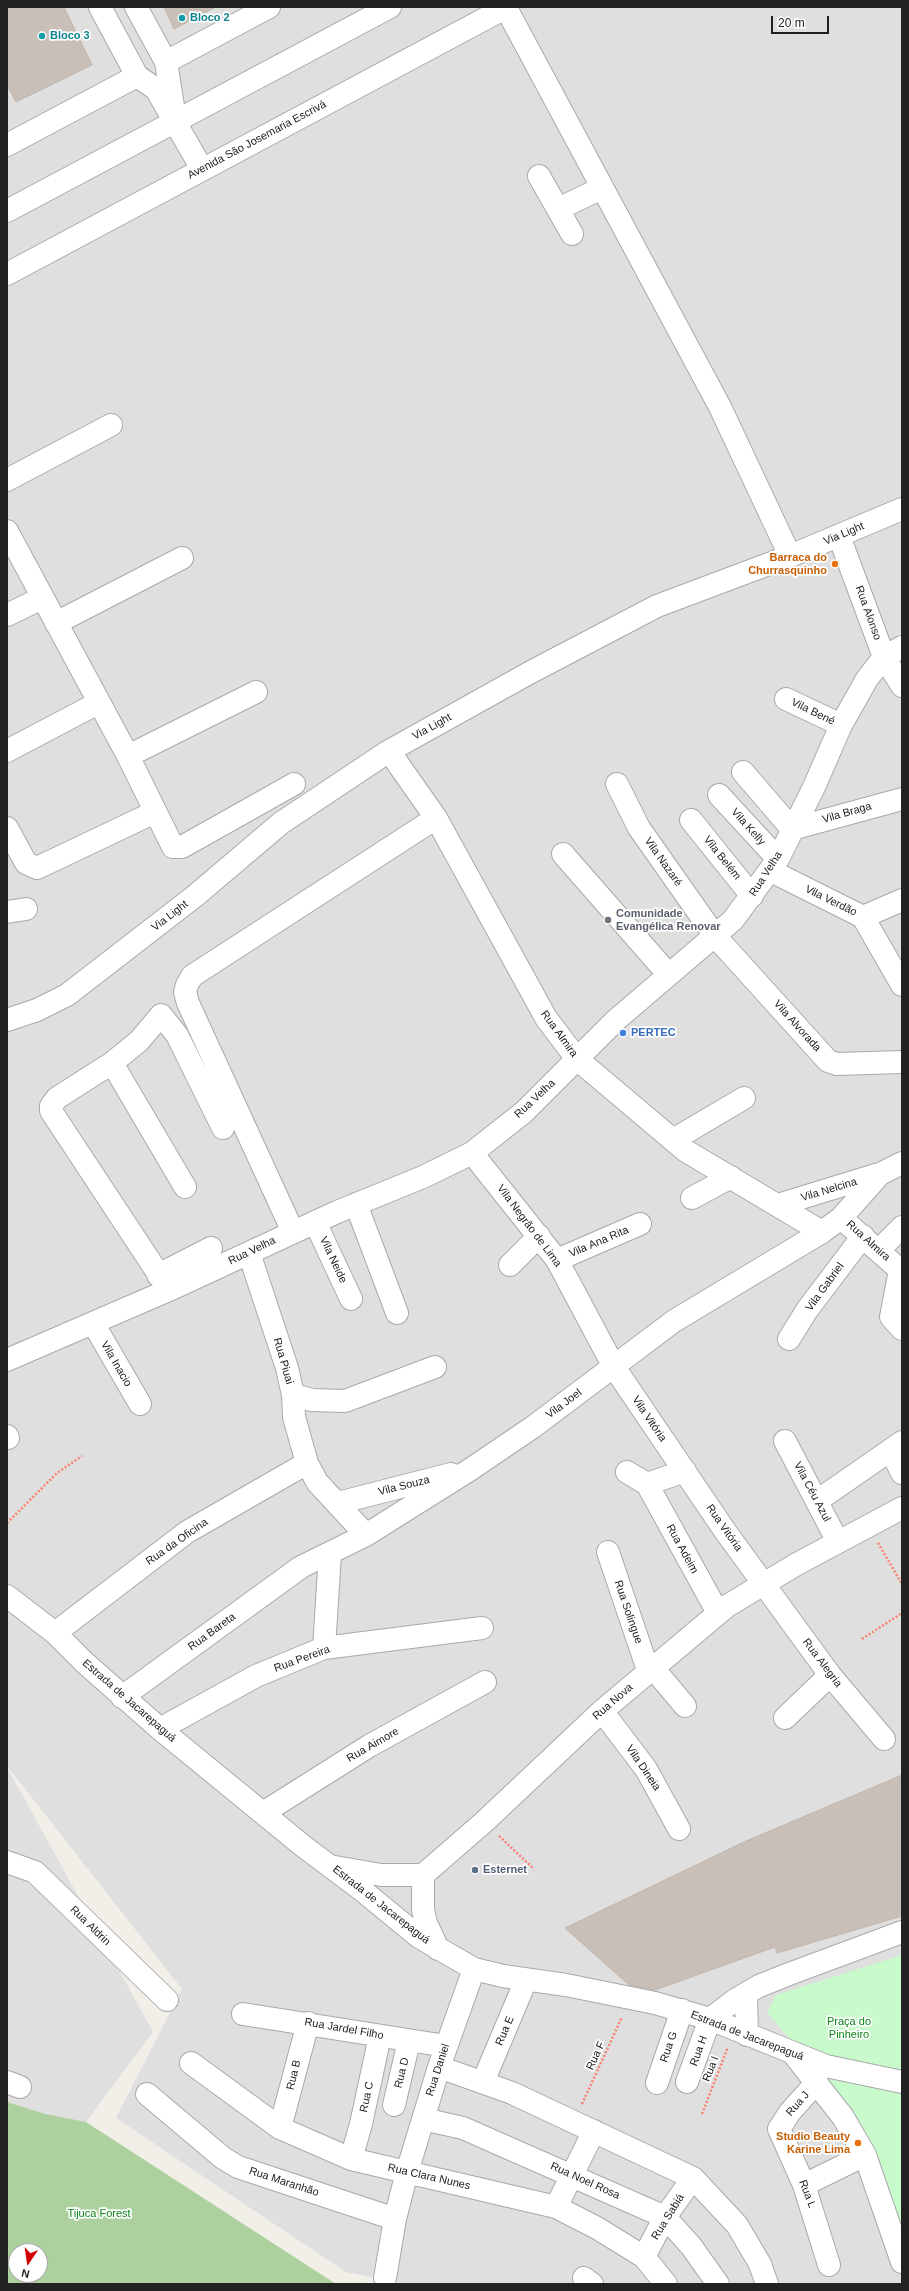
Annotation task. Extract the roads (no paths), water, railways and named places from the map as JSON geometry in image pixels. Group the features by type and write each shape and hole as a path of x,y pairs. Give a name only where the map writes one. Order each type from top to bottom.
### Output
{"street":[{"path":"100,7 137,76 156,88 202,169"},
{"path":"136,7 166,62 167,83 176,121"},
{"path":"166,62 269,7"},
{"path":"7,211 390,7"},
{"path":"506,7 720,407 790,556"},
{"name":"Avenida São Josemaria Escrivá","path":"7,274 506,7"},
{"path":"7,145 137,76"},
{"path":"539,176 572,234"},
{"path":"558,209 602,188"},
{"path":"7,480 111,425"},
{"name":"Via Light","path":"7,1020 37,1010 67,995 194,896 281,823 389,751 531,672 657,606 790,556 902,509"},
{"path":"7,531 98,703 128,756 170,844 179,848 294,784"},
{"name":"Rua Alonso","path":"839,536 893,652 902,686"},
{"path":"56,623 182,558"},
{"path":"7,616 42,598"},
{"name":"Rua Velha","path":"7,1360 92,1323 163,1282 249,1253 356,1204 423,1177 472,1153 524,1112 616,1020 733,920 774,865 814,787 841,725 867,679 893,652"},
{"path":"128,756 256,692"},
{"name":"Vila Bené","path":"786,699 841,725"},
{"path":"7,751 98,703"},
{"name":"Rua Almira","path":"389,751 436,818 546,1018 577,1059 673,1140 822,1232"},
{"path":"743,772 792,829"},
{"name":"Vila Nazaré","path":"617,784 639,828 715,936"},
{"name":"Vila Kelly","path":"719,794 774,865"},
{"name":"Vila Braga","path":"792,829 902,799"},
{"path":"7,828 26,864 37,868 154,812"},
{"path":"212,1248 163,1282 51,1110 56,1098 112,1063 139,1041 161,1015 185,992 192,976 436,818"},
{"name":"Vila Belém","path":"691,820 752,896"},
{"path":"564,854 668,974"},
{"name":"Vila Verdão","path":"774,865 863,917 902,986"},
{"path":"863,917 902,900"},
{"name":"Vila Alvorada","path":"715,936 828,1062 837,1064 902,1062"},
{"path":"185,992 188,1003 292,1232"},
{"path":"161,1015 177,1035 223,1128"},
{"path":"112,1063 185,1187"},
{"path":"673,1140 744,1098"},
{"name":"Vila Negrão de Lima","path":"472,1153 557,1260 614,1367"},
{"path":"880,1174 902,1163"},
{"name":"Vila Nelcina","path":"778,1205 880,1174"},
{"name":"Vila Joel","path":"301,1567 366,1535 471,1469 533,1427 674,1321 822,1232 841,1218 880,1174"},
{"path":"692,1198 731,1177"},
{"path":"356,1204 397,1313"},
{"name":"Rua Almira","path":"841,1218 901,1270 891,1317 902,1330"},
{"name":"Vila Neide","path":"315,1222 351,1299"},
{"name":"Vila Ana Rita","path":"557,1260 640,1224"},
{"path":"879,1250 902,1228"},
{"path":"510,1265 539,1236"},
{"name":"Vila Gabriel","path":"789,1339 807,1310 863,1236"},
{"name":"Rua Piuai","path":"249,1253 286,1368 293,1395 312,1400 346,1401 435,1367"},
{"name":"Vila Inacio","path":"92,1323 140,1404"},
{"name":"Vila Vitória","path":"614,1367 685,1471"},
{"path":"293,1395 294,1417 307,1463 317,1482 366,1535"},
{"name":"Vila Céu Azul","path":"785,1442 838,1542"},
{"path":"817,1501 896,1446 902,1473"},
{"name":"Rua da Oficina","path":"56,1633 187,1532 307,1463"},
{"name":"Vila Souza","path":"338,1503 471,1469"},
{"path":"627,1472 647,1484 685,1471"},
{"name":"Rua Vitória","path":"685,1471 725,1531 764,1583"},
{"name":"Rua Adeim","path":"647,1484 718,1613"},
{"name":"Rua Nova","path":"423,1875 484,1822 602,1711 718,1613 764,1583 868,1525 902,1508"},
{"name":"Rua Solingue","path":"608,1552 651,1670"},
{"path":"324,1648 330,1554"},
{"name":"Rua Bareta","path":"122,1697 301,1567"},
{"name":"Rua Alegria","path":"764,1583 830,1675 884,1739"},
{"name":"Estrada de Jacarepaguá","path":"7,1596 56,1633 85,1663 122,1697 303,1846 332,1867 397,1920 438,1949 474,1969 526,1980 632,1997 682,2010 710,2019 794,2055 826,2066 902,2082"},
{"name":"Rua Pereira","path":"160,1729 256,1676 324,1648 482,1628"},
{"path":"651,1670 685,1706"},
{"path":"785,1718 830,1675"},
{"name":"Rua Aimore","path":"263,1813 369,1746 485,1682"},
{"name":"Vila Dineia","path":"602,1711 646,1769 679,1829"},
{"name":"Rua Aldrin","path":"7,1862 35,1872 167,2000"},
{"path":"332,1867 381,1875 423,1875 423,1910 426,1924 438,1949"},
{"path":"710,2019 759,1986 902,1932"},
{"name":"Rua Daniel","path":"407,2172 439,2067 474,1969"},
{"name":"Rua E","path":"483,2082 526,1980"},
{"path":"741,2032 746,1994"},
{"name":"Rua G","path":"657,2083 682,2010"},
{"name":"Rua Jardel Filho","path":"243,2014 308,2023 446,2046"},
{"name":"Rua H","path":"687,2082 710,2019"},
{"name":"Rua B","path":"280,2128 308,2023"},
{"name":"Rua C","path":"351,2159 361,2124 380,2036"},
{"name":"Rua D","path":"394,2105 409,2041"},
{"path":"794,2055 817,2082 843,2117 865,2155 902,2262"},
{"name":"Rua Clara Nunes","path":"191,2063 280,2128 351,2159 556,2207 597,2228 644,2257 666,2284"},
{"path":"439,2067 483,2082 594,2131 693,2178 737,2225 760,2264 767,2284"},
{"name":"Rua J","path":"780,2125 817,2082"},
{"name":"Rua Maranhão","path":"147,2094 223,2158 238,2167 395,2219"},
{"name":"Rua Noel Rosa","path":"423,2119 463,2128 665,2217 691,2246 718,2284"},
{"name":"Rua L","path":"780,2125 780,2133 804,2185 830,2265"},
{"path":"556,2207 594,2131"},
{"path":"804,2185 865,2155"},
{"path":"384,2278 395,2219 407,2172"},
{"name":"Rua Sabiá","path":"644,2257 665,2217 693,2178"}],"place":[{"name":"Bloco 2","path":"182,18"},
{"name":"Bloco 3","path":"42,36"},
{"name":"Barraca do Churrasquinho","path":"835,564"},
{"name":"Comunidade Evangélica Renovar","path":"608,920"},
{"name":"PERTEC","path":"623,1033"},
{"name":"Esternet","path":"475,1870"},
{"name":"Studio Beauty Karine Lima","path":"858,2143"}],"park label":[{"name":"Praça do Pinheiro","path":"849,2028"},
{"name":"Tijuca Forest","path":"99,2214"}]}
